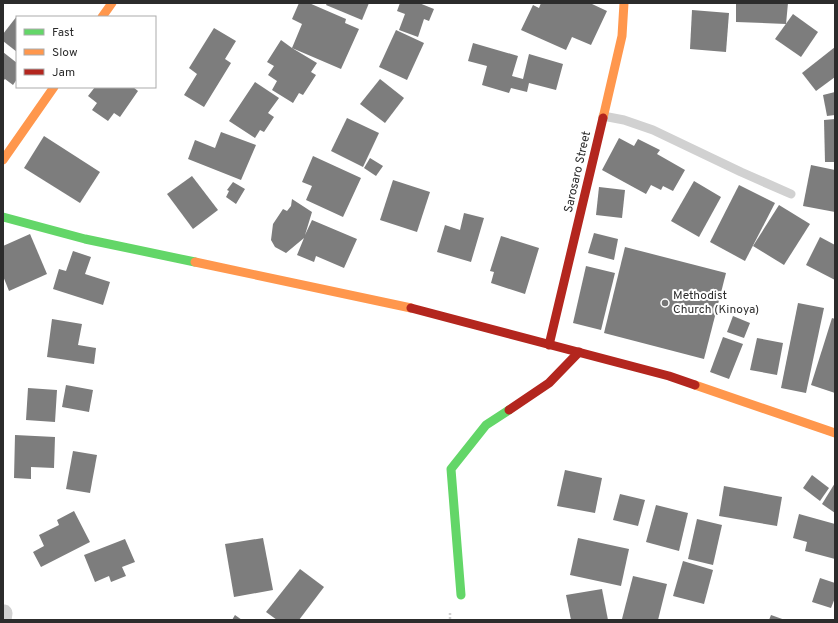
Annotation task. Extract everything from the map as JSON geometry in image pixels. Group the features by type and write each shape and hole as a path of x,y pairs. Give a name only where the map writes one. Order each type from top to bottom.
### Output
{"street":[{"path":"103,16 112,3"},
{"name":"Sarosaro Street","path":"549,345 622,36 624,3"},
{"path":"3,160 53,88"},
{"path":"3,217 85,239 402,306 669,376 835,432"},
{"path":"461,595 451,470 486,425 549,383 579,352"}],"lane":[{"path":"603,116 624,120 653,130 791,194"}],"building":[{"path":"299,3 309,3 346,19 345,23 359,29 341,69 292,48 302,24 292,19"},
{"path":"327,3 369,3 362,20 326,5"},
{"path":"400,3 419,3 434,9 429,21 424,19 418,37 399,30 405,14 397,11"},
{"path":"541,3 593,3 592,4 607,11 591,45 572,37 566,50 521,30 533,5 539,8"},
{"path":"736,3 788,3 786,24 736,22"},
{"path":"692,10 729,13 726,52 690,49"},
{"path":"793,14 818,32 801,57 775,39"},
{"path":"16,17 16,51 3,41 3,34"},
{"path":"214,28 236,41 225,59 231,63 204,107 184,95 197,74 189,68"},
{"path":"396,30 424,43 407,80 379,67"},
{"path":"281,40 317,63 311,72 316,75 303,95 299,93 293,103 272,90 277,81 268,75 274,66 267,62"},
{"path":"473,43 518,56 512,76 523,79 529,54 563,64 556,90 529,83 527,92 511,88 509,93 482,85 487,66 468,61"},
{"path":"835,47 835,77 816,91 802,73"},
{"path":"3,52 16,62 16,80 13,85 5,79 3,81"},
{"path":"380,79 404,98 385,123 360,104"},
{"path":"255,82 279,98 268,113 274,117 264,132 260,130 255,138 229,121"},
{"path":"94,88 134,88 138,91 120,117 114,113 108,121 92,110 97,103 88,96"},
{"path":"835,92 835,115 827,116 823,95"},
{"path":"347,118 379,133 363,167 331,151"},
{"path":"835,119 835,162 825,162 824,120"},
{"path":"221,132 256,145 241,180 188,159 195,140 215,148"},
{"path":"44,136 100,172 80,203 24,168"},
{"path":"619,138 634,146 638,139 660,150 657,154 685,170 673,191 663,186 661,190 651,185 646,194 602,170"},
{"path":"313,156 361,178 343,217 306,200 312,186 302,182"},
{"path":"370,158 383,166 376,176 364,168"},
{"path":"811,165 835,170 835,212 803,206"},
{"path":"192,176 218,210 193,229 167,194"},
{"path":"393,180 430,192 417,232 380,220"},
{"path":"694,181 721,197 699,237 671,221"},
{"path":"233,182 245,189 236,204 226,197 229,191 227,190"},
{"path":"739,185 775,203 745,261 710,242"},
{"path":"599,187 625,190 622,218 596,215"},
{"path":"292,199 312,212 305,235 312,220 357,239 344,268 316,256 314,262 297,255 304,238 286,253 275,247 271,240 273,224 283,209 287,211 291,206"},
{"path":"779,205 810,224 784,265 753,246"},
{"path":"464,213 484,218 471,262 437,252 445,225 460,230"},
{"path":"594,233 618,239 614,260 588,253"},
{"path":"30,234 47,274 9,291 3,276 3,246"},
{"path":"501,236 539,248 525,294 491,283 494,272 490,271"},
{"path":"820,237 835,245 835,280 806,265"},
{"name":"Methodist Church (Kinoya)","path":"625,247 726,273 704,359 604,333"},
{"path":"73,251 91,257 85,274 110,282 103,305 53,289 59,269 66,271"},
{"path":"586,266 615,273 601,330 573,323"},
{"path":"798,303 824,308 806,393 781,388"},
{"path":"733,316 750,323 744,338 727,332"},
{"path":"832,318 835,319 835,393 811,385"},
{"path":"52,319 82,324 78,345 96,348 94,364 47,357"},
{"path":"723,337 743,344 729,379 710,372"},
{"path":"757,338 783,343 777,375 750,370"},
{"path":"66,385 93,390 89,412 62,407"},
{"path":"28,388 57,390 55,422 26,420"},
{"path":"15,435 55,437 54,468 31,467 31,479 14,478"},
{"path":"73,451 97,455 90,493 66,489"},
{"path":"565,470 602,478 595,513 557,506"},
{"path":"812,475 829,488 820,501 803,488"},
{"path":"835,483 835,513 822,504"},
{"path":"724,486 782,497 777,526 719,516"},
{"path":"620,494 645,500 638,526 613,520"},
{"path":"656,505 688,513 679,551 646,542"},
{"path":"74,511 90,542 41,567 33,552 44,546 39,535 59,525 57,520"},
{"path":"799,514 835,524 835,559 805,551 807,542 793,538"},
{"path":"697,519 722,525 713,565 688,559"},
{"path":"263,538 273,590 234,597 225,544"},
{"path":"578,538 629,549 621,586 570,575"},
{"path":"125,539 135,562 122,567 126,576 111,582 109,576 95,582 84,555"},
{"path":"683,561 713,570 704,604 673,596"},
{"path":"300,569 324,587 299,620 277,620 266,612"},
{"path":"633,576 667,584 658,620 622,619"},
{"path":"820,578 835,583 835,598 831,608 812,602"},
{"path":"602,589 608,620 571,620 566,595"},
{"path":"235,615 242,620 232,620"},
{"path":"771,615 785,620 769,620"}],"traffic: fast":[{"path":"3,217 85,239 195,262"},
{"path":"461,595 451,469 486,425 509,410"}],"traffic: slow":[{"path":"103,16 112,3"},
{"path":"603,118 622,36 624,3"},
{"path":"3,160 53,88"},
{"path":"195,262 411,308"},
{"path":"695,385 835,433"}],"traffic: jam":[{"path":"549,345 603,118"},
{"path":"411,308 669,376 695,385"},
{"path":"509,410 549,383 579,352"}],"place":[{"name":"Methodist Church (Kinoya)","path":"665,303"}]}
